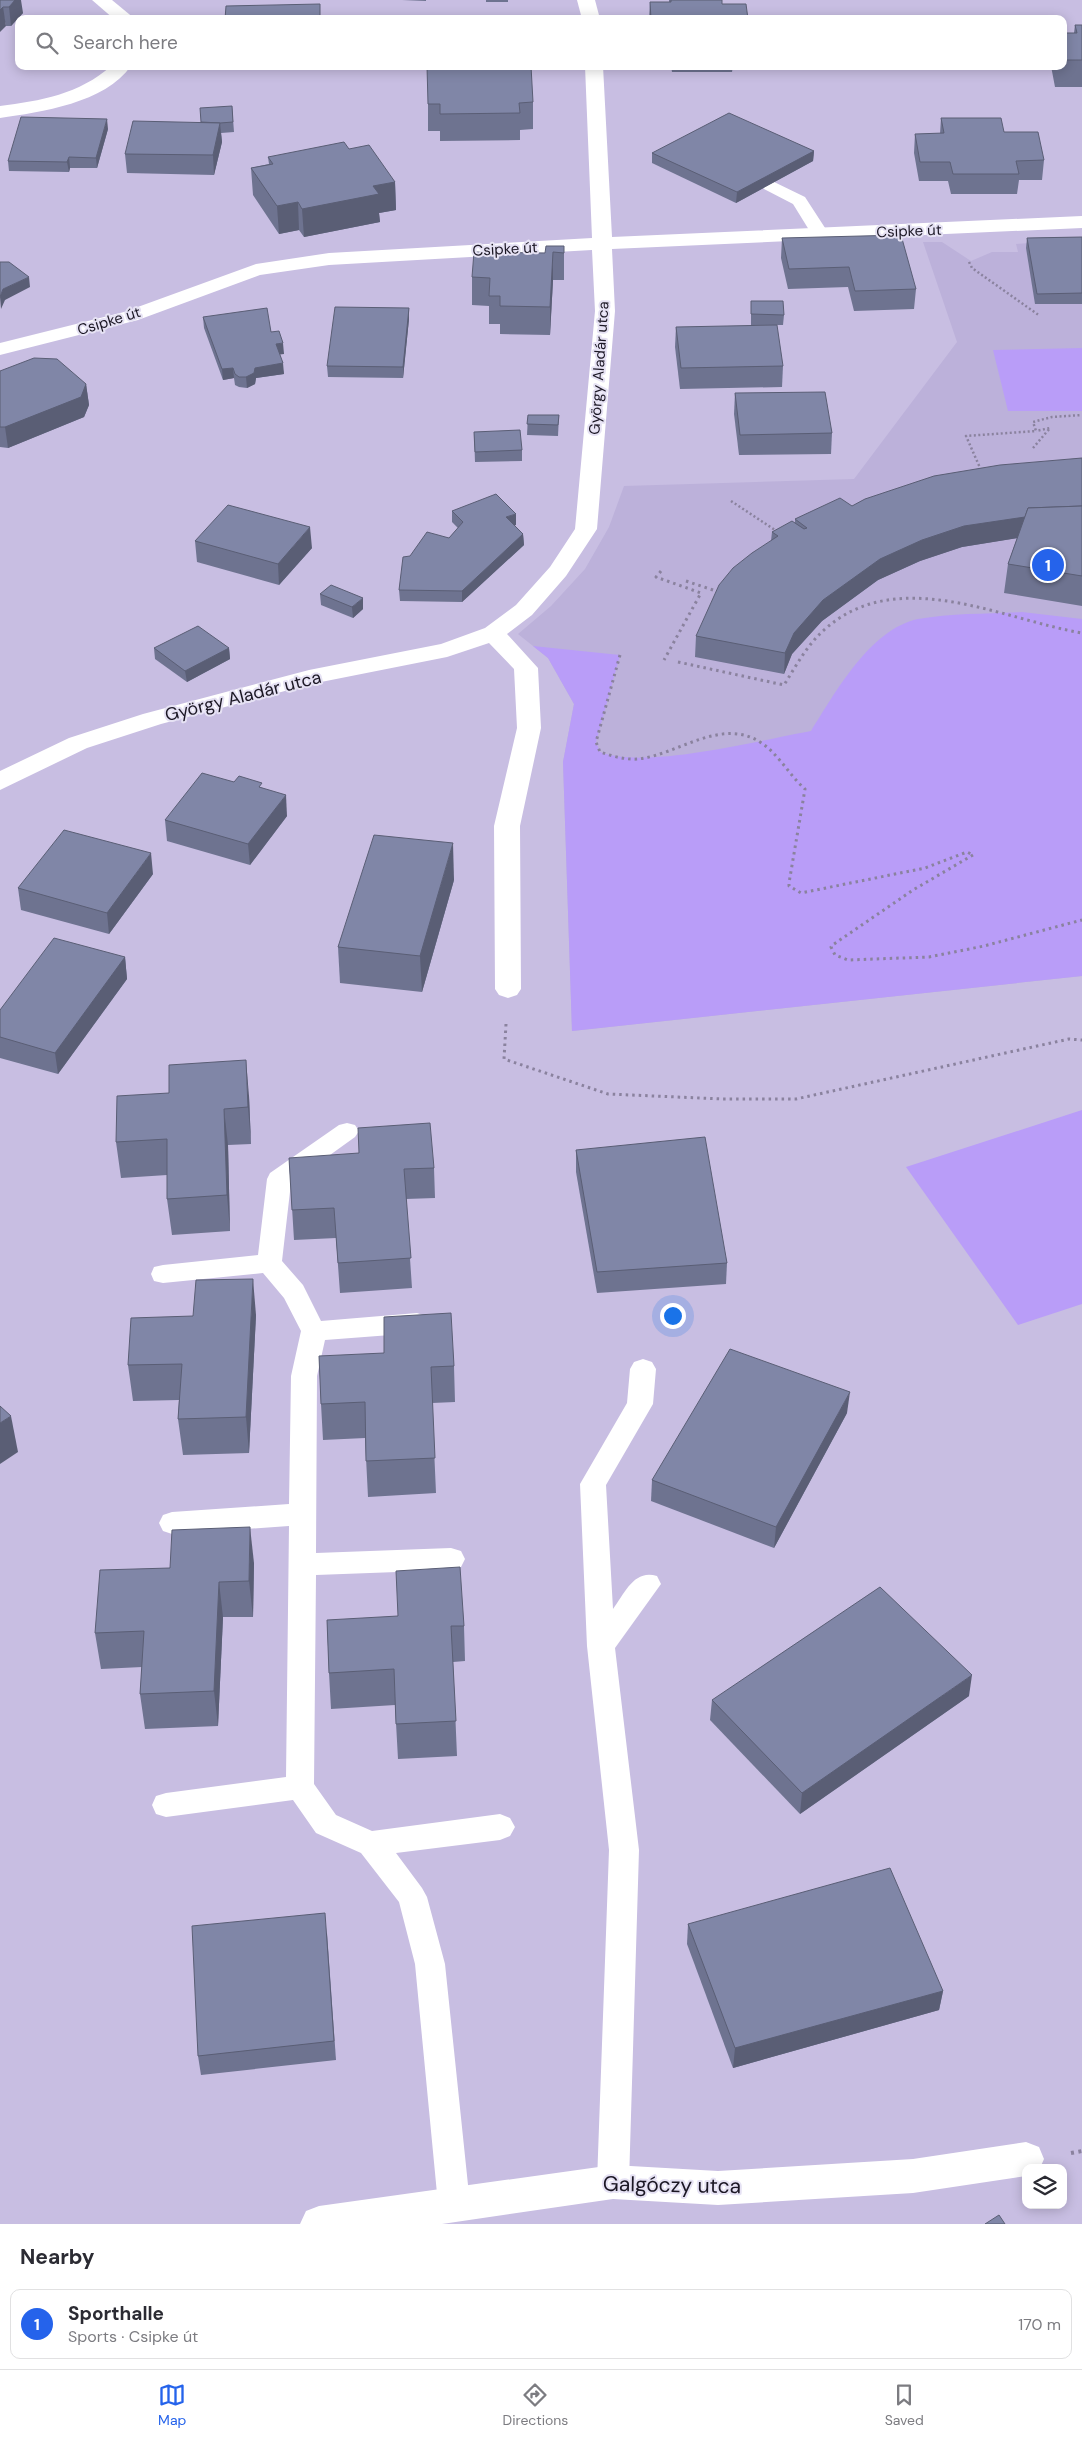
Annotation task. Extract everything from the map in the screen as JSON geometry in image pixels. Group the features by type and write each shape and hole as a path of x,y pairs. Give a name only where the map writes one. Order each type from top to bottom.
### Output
{"street":[{"path":"101,0 121,15"},
{"path":"586,0 590,15"},
{"path":"0,112 60,101 96,87 117,70"},
{"name":"György Aladár utca","path":"0,782 27,766 78,743 152,719 308,678 447,650 493,633 524,610 558,571 586,529 605,311 600,244 594,70"},
{"name":"Csipke út","path":"0,349 131,316 256,270 329,259 600,244 1082,222"},
{"path":"493,633 526,668 529,728 508,826 508,989"},
{"name":"Galgóczy utca","path":"319,2224 613,2182 718,2188 913,2176 1026,2159"}],"lane":[{"path":"770,185 799,201 820,234"},
{"path":"347,1131 279,1179 269,1262 294,1292 314,1331 304,1376 300,1787 326,1824 371,1844 412,1897 430,1964 454,2204"},
{"path":"163,1274 269,1262"},
{"path":"314,1331 430,1322"},
{"path":"613,2182 624,1850 601,1646 593,1484 640,1404 643,1368"},
{"path":"172,1523 303,1514"},
{"path":"302,1565 451,1559"},
{"path":"601,1646 647,1584"},
{"path":"166,1804 300,1787"},
{"path":"371,1844 500,1827"}],"path":[{"path":"966,258 972,268 1040,316"},
{"path":"1036,431 1033,422 1052,417 1082,415"},
{"path":"985,479 966,436 1036,431 1050,428 1033,448"},
{"path":"731,501 782,535"},
{"path":"661,571 656,577 701,593 664,660"},
{"path":"686,581 727,594"},
{"path":"678,662 784,686 816,637 828,625 843,616 876,602 908,596 928,596 1033,624 1082,633"},
{"path":"620,655 596,742 600,752 613,757 638,759 708,737 741,735 759,741 793,780 805,789 798,818 793,870 788,881 789,886 795,891 801,893 925,868 967,852 973,855 913,890 834,944 831,947 837,956 848,960 929,957 984,946 1082,920"},
{"path":"504,1059 608,1094 723,1099 796,1099 1069,1039 1082,1040"}],"shaded area":[{"path":"1082,239 1082,976 572,1031 563,762 574,704 548,658 518,634 551,606 585,569 609,527 624,486 854,479 957,342 923,242 942,242 971,261 992,252 1018,252 1016,244"},
{"path":"1082,348 1082,411 1008,411 993,350"},
{"path":"1022,612 1082,619 1082,976 572,1031 563,762 574,704 548,658 533,646 620,655 596,742 600,752 620,757 673,756 811,731 856,664 884,635 901,625 918,619 944,616"},
{"path":"1082,1110 1082,1304 1018,1325 906,1167"}],"building":[{"path":"0,0 15,0 9,7 3,7 0,10"},
{"path":"671,0 722,0 722,4 746,4 747,15 651,15 650,2 671,2"},
{"path":"320,4 320,15 225,15 226,6"},
{"path":"1075,25 1082,25 1082,60 1067,60 1067,33 1077,33"},
{"path":"427,70 531,70 533,102 519,103 520,113 440,114 440,104 428,104"},
{"path":"232,106 233,122 201,122 200,108"},
{"path":"729,113 814,151 737,192 652,153"},
{"path":"21,117 107,119 96,158 69,157 67,162 8,161"},
{"path":"941,118 1001,118 1004,132 1038,132 1044,160 1016,161 1019,174 953,174 950,162 920,162 915,134 944,133"},
{"path":"133,121 220,123 213,155 125,154"},
{"path":"344,142 349,149 369,145 395,182 373,186 379,194 302,209 298,202 277,206 251,168 273,164 268,157"},
{"path":"901,235 916,289 855,291 849,267 789,269 782,238"},
{"path":"1082,237 1082,293 1037,294 1027,238"},
{"path":"546,246 564,246 564,253 553,252 550,307 500,306 500,296 489,296 490,278 472,277 474,252 545,253"},
{"path":"0,262 9,262 29,277 3,289 0,297"},
{"path":"751,301 783,301 784,315 751,314"},
{"path":"335,307 409,308 403,367 327,366"},
{"path":"267,308 271,332 279,331 283,343 276,344 283,363 255,368 254,373 246,377 239,377 235,374 233,368 222,369 203,317"},
{"path":"777,325 783,366 681,368 676,327"},
{"path":"34,358 57,359 86,384 81,397 5,427 0,427 0,371"},
{"path":"825,392 832,433 740,435 735,393"},
{"path":"528,415 559,415 558,425 527,424"},
{"path":"520,430 522,450 475,452 474,432"},
{"path":"1082,458 1082,506 1028,508 1025,517 964,526 922,540 880,559 823,600 794,633 785,653 696,636 719,585 733,568 778,536 772,532 792,521 804,529 807,528 795,519 840,498 852,506 865,499 934,476 1000,465"},
{"path":"496,494 516,514 506,517 523,534 462,591 399,590 403,557 410,556 427,532 449,538 463,522 452,511"},
{"path":"228,505 310,527 278,564 195,541"},
{"path":"1082,506 1082,576 1008,564 1028,508"},
{"path":"331,585 363,598 352,607 320,594"},
{"path":"198,626 229,648 185,671 154,648"},
{"path":"202,773 234,782 239,776 262,783 259,787 286,795 248,844 165,820"},
{"path":"64,830 151,853 107,913 18,888"},
{"path":"374,835 453,843 420,956 338,947"},
{"path":"54,938 125,957 55,1053 0,1037 0,1010"},
{"path":"246,1060 248,1107 224,1109 227,1195 167,1199 167,1139 116,1142 117,1096 169,1093 169,1065"},
{"path":"430,1123 434,1168 404,1169 411,1258 338,1263 334,1208 292,1210 289,1158 359,1153 358,1128"},
{"path":"705,1137 727,1263 597,1272 576,1150"},
{"path":"253,1279 246,1417 178,1419 182,1364 128,1365 131,1318 193,1316 196,1280"},
{"path":"451,1313 454,1366 431,1367 435,1458 366,1461 365,1402 321,1404 319,1356 384,1353 384,1317"},
{"path":"730,1349 850,1392 776,1527 652,1480"},
{"path":"0,1406 11,1416 0,1423"},
{"path":"250,1527 249,1581 219,1582 214,1691 140,1694 144,1631 95,1633 100,1570 170,1568 172,1530"},
{"path":"460,1567 464,1626 451,1626 456,1721 396,1724 394,1669 329,1673 327,1620 398,1616 396,1571"},
{"path":"880,1587 972,1675 802,1793 712,1700"},
{"path":"890,1868 943,1991 735,2048 688,1924"},
{"path":"325,1913 334,2041 198,2056 192,1926"},
{"path":"999,2215 1005,2224 985,2224"}],"place":[{"name":"Sporthalle","path":"1048,565"}]}
